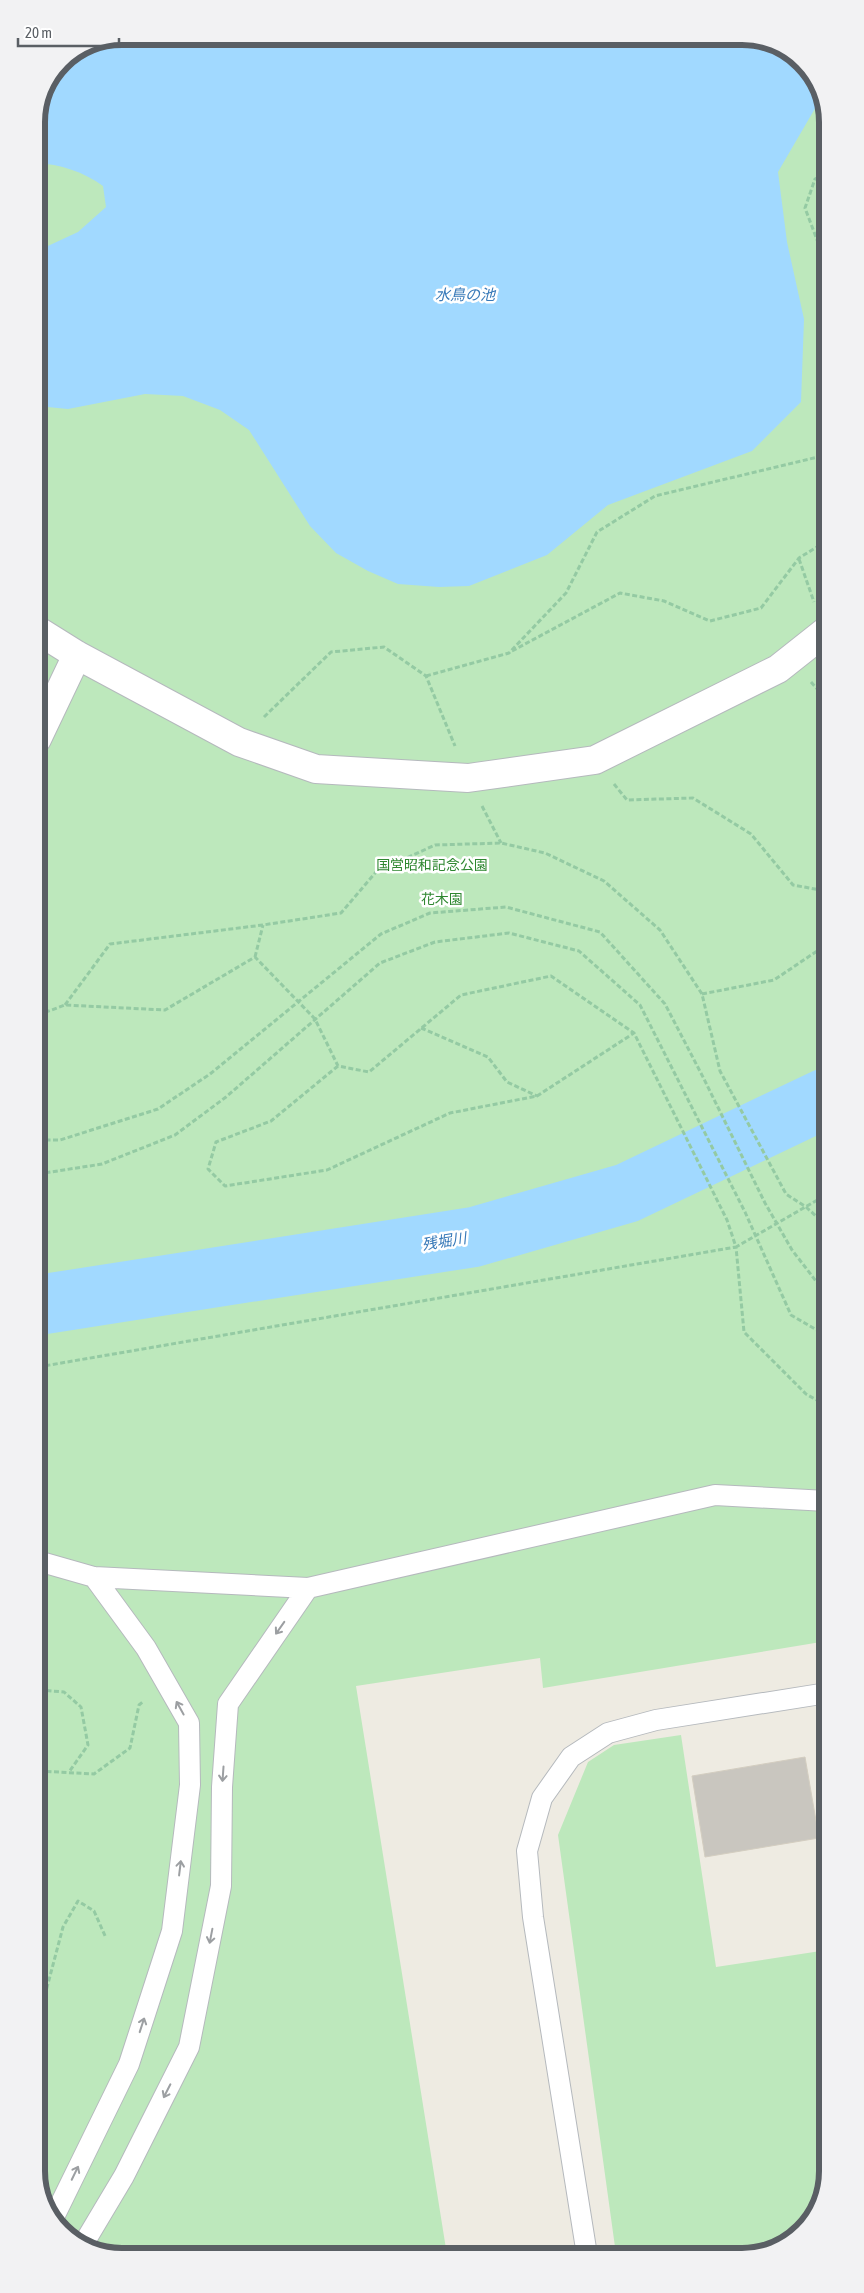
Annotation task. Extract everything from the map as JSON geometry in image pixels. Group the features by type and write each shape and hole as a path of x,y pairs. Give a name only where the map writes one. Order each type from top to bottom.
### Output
{"street":[{"path":"45,635 77,655 239,742 316,769 468,778 595,760 778,669 819,636"},
{"path":"45,722 77,655"}],"lane":[{"path":"45,1563 94,1577 308,1588 715,1495 819,1501"},
{"path":"56,2211 129,2064 172,1931 190,1776 189,1723 146,1648 94,1577"},
{"path":"87,2239 124,2176 189,2046 221,1886 222,1787 228,1704 308,1588"},
{"path":"586,2248 533,1917 527,1851 542,1798 571,1757 608,1733 656,1720 819,1694"}],"path":[{"path":"819,177 815,179 805,208 819,245"},
{"path":"509,653 566,593 597,532 655,496 819,459"},
{"path":"426,676 509,653 620,593 664,601 710,621 761,608 799,558 819,546"},
{"path":"799,558 819,614"},
{"path":"239,742 331,652 384,647 426,676 468,778 501,843"},
{"path":"595,760 627,800 693,798 751,834 793,885 819,890"},
{"path":"65,1005 110,944 263,926 341,913 376,872 435,845 501,843 546,853 604,881 660,930 702,994 720,1071 786,1194 806,1207 819,1219"},
{"path":"45,1140 60,1140 158,1109 210,1074 381,934 430,913 506,907 600,932 665,1004 766,1204 792,1250 819,1285"},
{"path":"45,1012 65,1005 165,1010 255,957 263,926"},
{"path":"45,1173 102,1164 175,1135 226,1097 380,963 435,942 509,933 579,951 640,1005 745,1212 791,1315 819,1332"},
{"path":"702,994 774,980 819,950"},
{"path":"255,957 315,1019 338,1066"},
{"path":"338,1066 368,1072 461,994 551,976 634,1033 727,1220 736,1248 744,1332 806,1394 819,1401"},
{"path":"420,1028 488,1057 508,1082 538,1096"},
{"path":"338,1066 271,1121 216,1142 208,1169 225,1186 327,1170 450,1113 538,1096 634,1033"},
{"path":"45,1367 736,1248 819,1199"},
{"path":"45,1771 94,1774 130,1748 139,1705 167,1685"},
{"path":"45,1690 64,1692 81,1707 88,1745 69,1772"},
{"path":"45,1995 63,1927 78,1901 94,1911 106,1938"}],"green space":[{"name":"国営昭和記念公園","path":"107,46 757,46 780,55 800,71 811,88 816,102 819,122 819,1642 543,1688 540,1658 356,1686 446,2248 117,2248 93,2242 71,2229 58,2214 48,2191 45,2171 46,107 58,79 68,68 79,58"},
{"path":"681,1735 716,1967 819,1951 818,2186 811,2205 793,2229 785,2235 762,2245 742,2248 615,2248 558,1835 588,1762 614,1745"}],"water":[{"name":"水鳥の池","path":"107,46 757,46 780,55 800,71 811,88 817,106 778,172 787,242 804,319 801,402 752,451 608,505 547,555 469,586 439,587 398,584 368,571 336,553 310,526 249,430 220,410 183,396 145,394 68,409 45,407 45,247 78,232 106,207 103,186 88,177 54,165 45,164 45,117 51,93 58,79 79,58"}],"building":[{"path":"805,1757 819,1838 705,1857 692,1776"}],"waterway":[{"name":"残堀川","path":"45,1304 474,1237 627,1193 819,1101"}],"park label":[{"name":"花木園","path":"442,899"}]}
